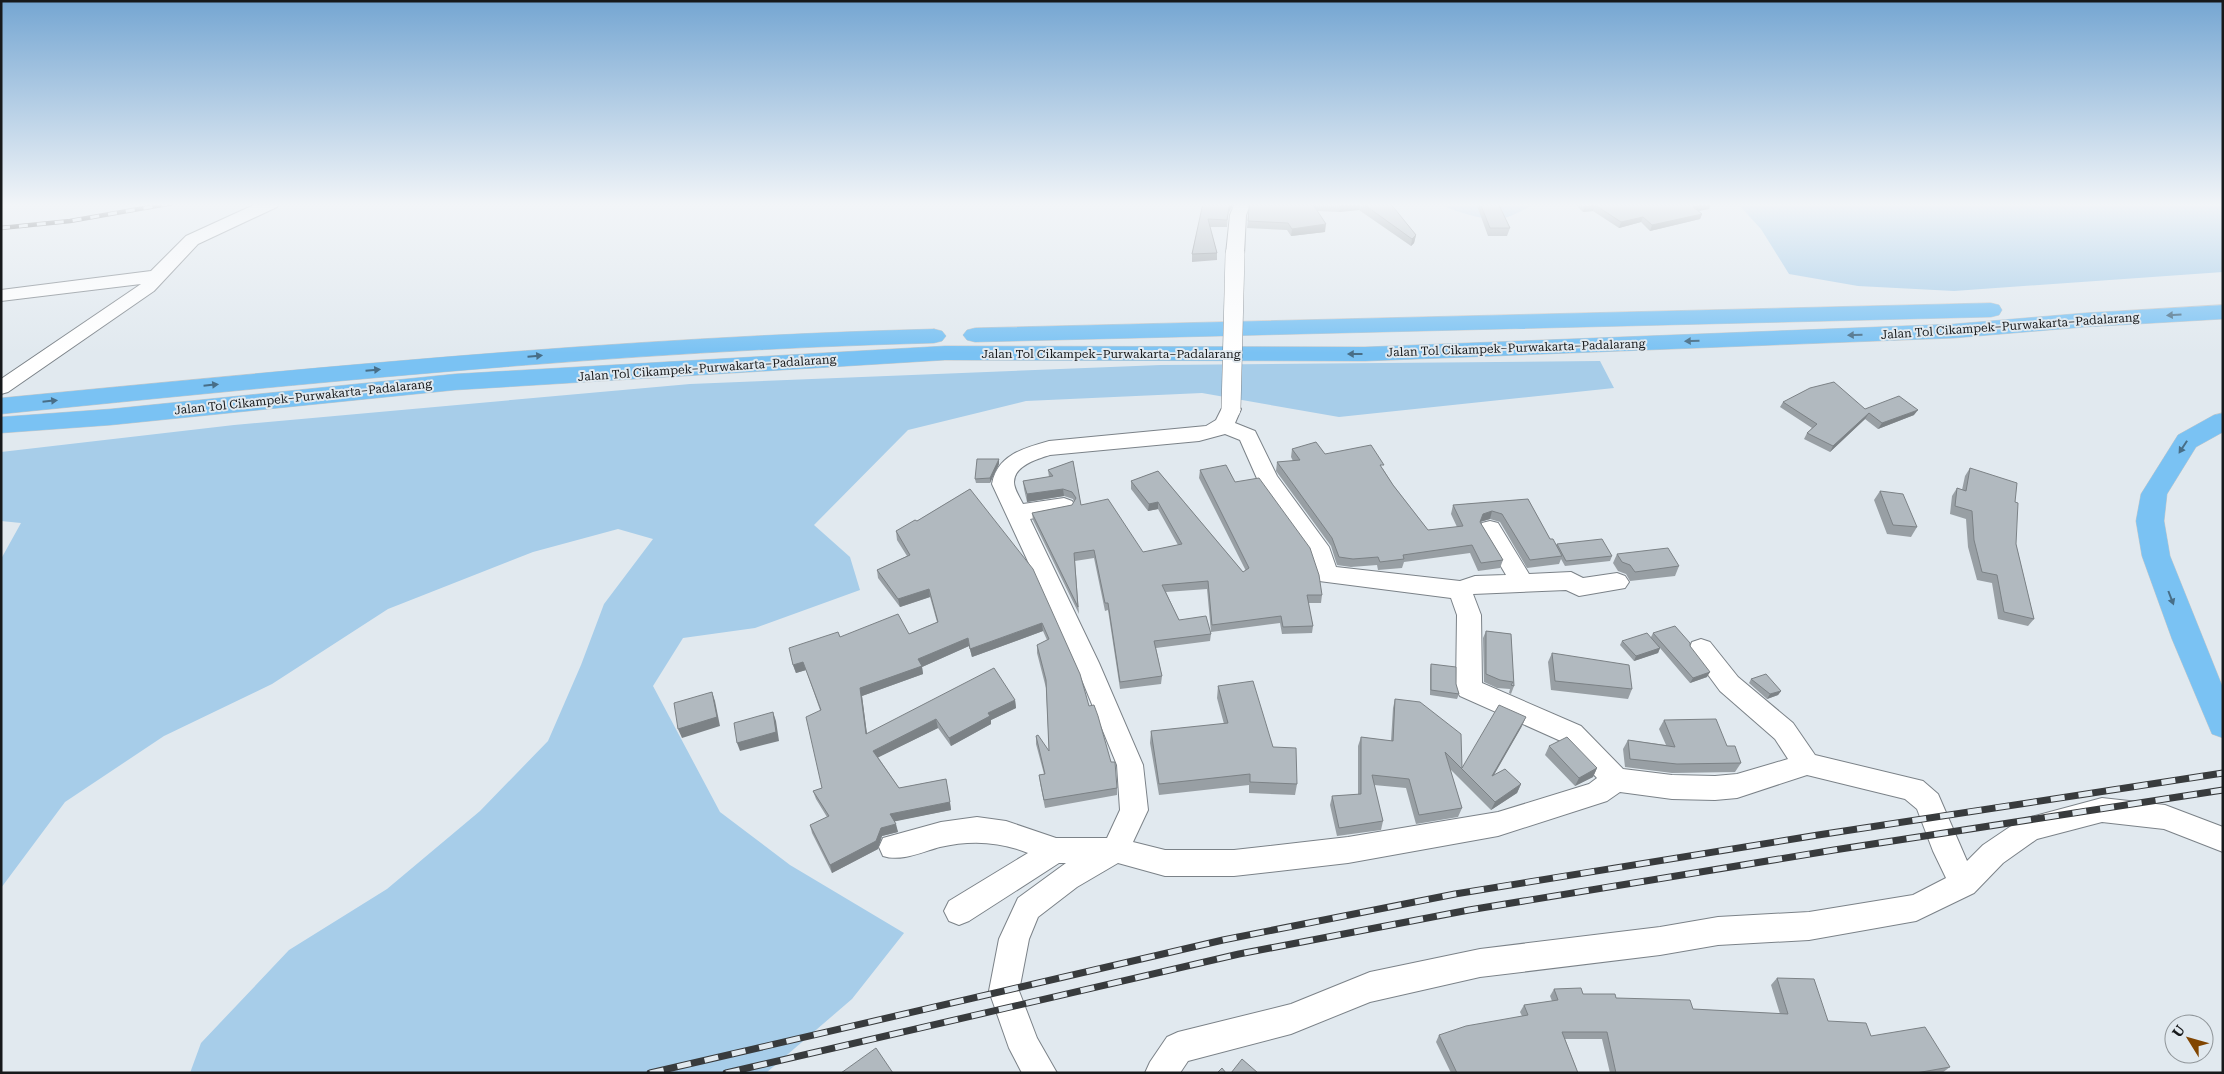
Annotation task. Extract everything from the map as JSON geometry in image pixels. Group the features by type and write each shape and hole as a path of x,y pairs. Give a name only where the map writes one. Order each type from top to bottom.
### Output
{"highway":[{"name":"Jalan Tol Cikampek–Purwakarta–Padalarang","path":"1,406 427,365 562,354 833,337 1970,312 2223,294"},
{"name":"Jalan Tol Cikampek–Purwakarta–Padalarang","path":"1,425 111,417 455,382 936,354 1365,354 1954,331 2085,320 2223,312"},
{"path":"2223,421 2187,441 2154,494 2150,521 2156,556 2187,639 2223,725"}],"street":[{"path":"1,388 151,282 179,253"},
{"path":"1041,1073 1025,1048 1004,991 1014,939 1028,908 1067,878 1115,850 1134,810 1130,766 1087,663 1003,484 1003,478 1012,466 1033,453 1068,446 1199,434 1217,430 1227,417 1235,253"},
{"path":"1,296 72,286 127,281 151,282"},
{"path":"1227,417 1248,436 1267,478 1321,553 1327,575 1460,590 1475,585 1570,582 1579,587 1617,582"},
{"path":"1016,512 1064,506"},
{"path":"1490,529 1524,584"},
{"path":"1460,590 1470,615 1469,689 1572,734 1616,780 1672,787 1715,788 1737,786 1806,764 1913,789 1928,802 1947,851 1964,884"},
{"path":"1701,649 1729,684 1784,731 1806,764"},
{"path":"893,847 961,831 989,830 1018,836 1055,851 1115,850 1165,863 1234,863 1348,850 1498,824 1596,794 1616,780"},
{"path":"1161,1073 1178,1048 1291,1019 1370,987 1480,963 1660,941 1718,931 1809,926 1916,908 1964,884 1993,854 2030,830 2102,810 2166,817 2223,840"},
{"path":"959,911 1055,851"}],"shaded area":[{"path":"1776,253 2223,253 2223,272 1954,291 1858,286 1789,274"},
{"path":"1600,361 1614,388 1339,417 1202,393 1026,401 908,430 814,525 850,557 860,590 755,628 683,638 653,686 720,812 790,865 904,933 852,999 766,1073 190,1073 201,1043 289,950 387,889 480,811 548,741 581,665 604,604 653,539 618,529 533,552 388,609 272,684 164,736 65,802 1,888 1,559 21,523 1,521 1,452 234,425 690,384 1161,365"}],"building":[{"path":"1834,382 1865,409 1899,396 1918,410 1882,423 1869,413 1833,446 1807,433 1817,424 1783,402 1810,388"},
{"path":"1316,442 1325,454 1371,445 1384,465 1380,465 1393,485 1428,530 1463,526 1453,505 1528,499 1550,539 1553,539 1562,556 1530,560 1502,514 1492,511 1483,514 1480,522 1503,560 1481,563 1472,545 1403,555 1404,559 1380,562 1378,557 1353,559 1339,557 1332,538 1277,462 1300,460 1292,449"},
{"path":"977,459 999,459 990,478 975,479"},
{"path":"1073,461 1081,505 1108,499 1143,552 1182,544 1158,502 1149,504 1131,481 1158,471 1243,572 1249,568 1200,470 1226,465 1235,482 1259,478 1310,548 1319,575 1322,595 1307,595 1313,626 1283,627 1281,616 1212,625 1208,581 1162,585 1179,620 1206,616 1211,634 1154,641 1162,676 1120,682 1108,603 1105,603 1094,550 1074,553 1078,607 1032,513 1072,505 1076,498 1072,492 1063,489 1027,494 1023,481 1053,476 1048,470"},
{"path":"1970,468 2017,483 2015,502 2018,503 2016,544 2034,619 2004,612 1997,575 1982,572 1974,540 1972,511 1955,506 1957,488 1966,491"},
{"path":"970,489 1033,569 1080,674 1089,706 1094,705 1111,762 1115,762 1117,788 1044,800 1039,775 1045,774 1036,736 1038,735 1049,751 1046,680 1037,645 1049,639 1042,623 970,649 968,638 918,659 922,666 860,688 866,734 994,668 1015,700 988,713 990,716 949,738 936,719 873,751 899,788 946,779 950,802 890,814 896,824 881,828 876,841 830,865 810,825 829,816 813,791 822,788 806,717 821,710 803,662 793,665 789,648 838,632 840,637 898,614 909,634 938,622 929,589 898,599 877,570 910,555 896,531 915,520 917,521"},
{"path":"1880,491 1903,494 1917,527 1893,525"},
{"path":"1602,539 1612,556 1566,561 1557,544"},
{"path":"1668,548 1679,566 1635,572 1630,565 1622,562 1617,554"},
{"path":"1675,626 1690,643 1690,646 1710,672 1693,678 1653,633"},
{"path":"1486,631 1511,634 1514,686 1511,685 1513,682 1500,680 1486,674"},
{"path":"1647,633 1660,648 1636,656 1622,641"},
{"path":"1552,653 1629,665 1632,689 1555,681"},
{"path":"1431,664 1456,667 1456,684 1459,694 1431,690"},
{"path":"1766,674 1781,691 1770,694 1751,679"},
{"path":"1253,681 1273,747 1296,748 1297,784 1250,782 1250,774 1159,784 1151,731 1228,723 1218,686"},
{"path":"712,692 717,717 678,729 674,703"},
{"path":"1395,699 1420,702 1461,734 1462,768 1499,705 1526,717 1492,776 1505,769 1521,784 1495,802 1445,752 1462,808 1419,815 1409,779 1372,775 1383,821 1339,828 1332,796 1361,794 1361,737 1393,741"},
{"path":"773,712 776,732 737,743 734,723"},
{"path":"1716,719 1727,746 1735,746 1741,763 1677,764 1630,759 1628,740 1675,747 1664,720"},
{"path":"1567,737 1597,768 1579,778 1549,746"},
{"path":"1777,978 1814,979 1828,1021 1866,1023 1871,1036 1925,1027 1950,1067 1916,1073 1616,1073 1607,1032 1562,1032 1578,1073 1457,1073 1439,1035 1466,1026 1528,1015 1524,1005 1558,1000 1554,989 1581,988 1583,994 1615,994 1616,998 1690,1000 1693,1009 1788,1014"},
{"path":"876,1048 893,1073 841,1073"},
{"path":"1242,1059 1258,1073 1231,1073"},
{"path":"1222,1068 1226,1073 1217,1073"}],"railway":[{"path":"650,1073 1223,940 1455,894 1818,835 2223,773"},
{"path":"726,1073 1239,954 1469,910 1834,850 2223,790"}]}
